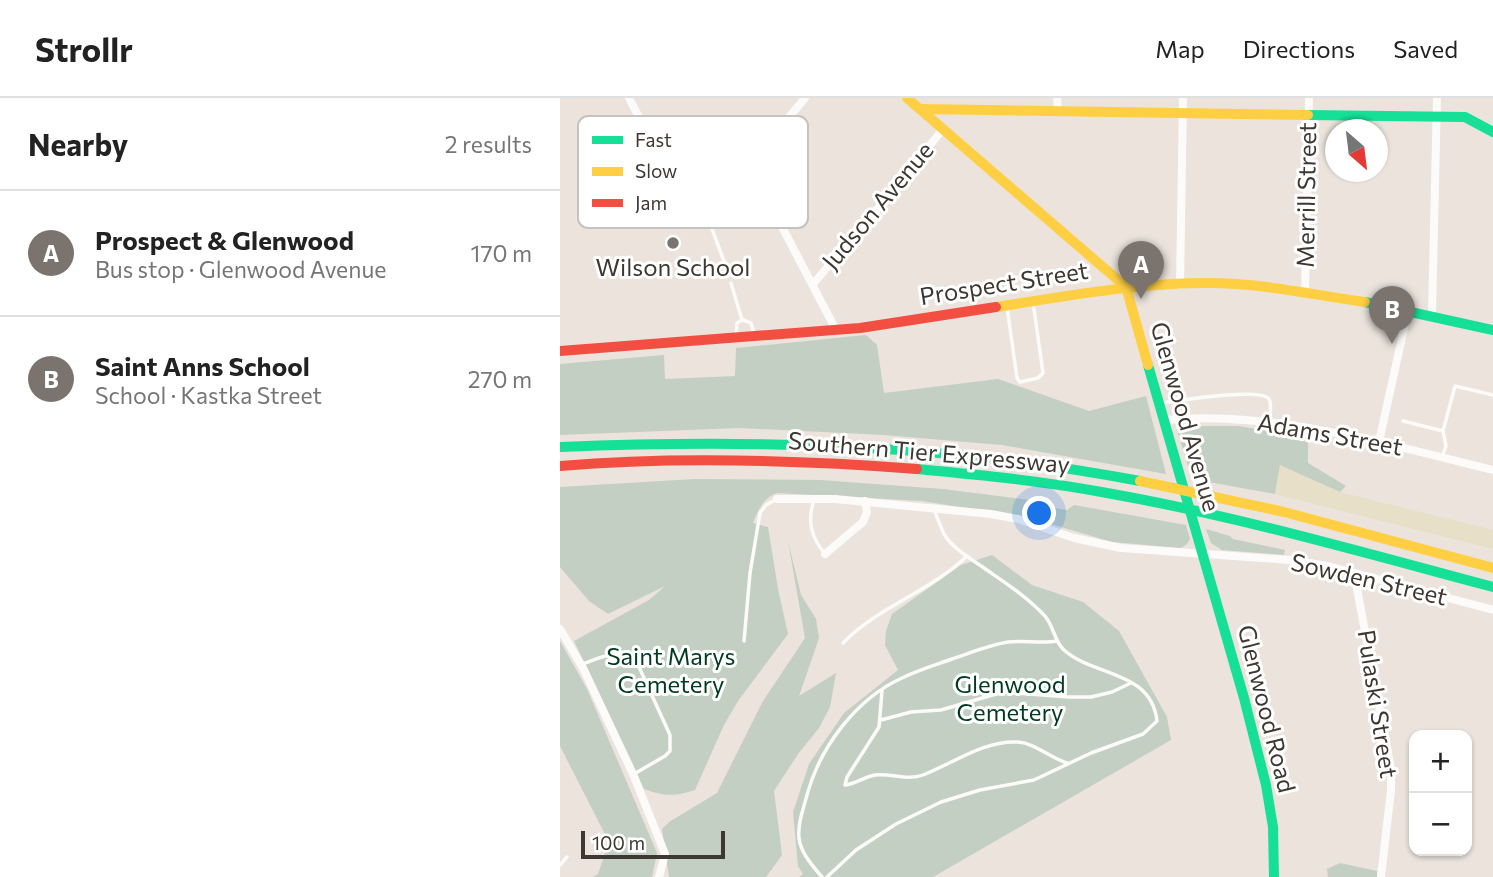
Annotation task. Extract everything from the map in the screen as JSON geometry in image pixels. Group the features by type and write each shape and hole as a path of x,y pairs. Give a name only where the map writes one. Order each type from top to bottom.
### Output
{"main road":[{"path":"907,98 1126,287"},
{"path":"920,109 1465,117 1493,132"},
{"name":"Prospect Street","path":"560,351 860,328 1126,287 1214,283 1250,285 1408,310 1493,330"},
{"name":"Glenwood Avenue","path":"1126,287 1202,553"},
{"name":"Southern Tier Expressway","path":"560,447 711,441 814,444 963,454 1070,468 1229,499 1493,568"},
{"name":"Southern Tier Expressway","path":"560,466 784,460 967,473 1038,481 1139,499 1237,521 1493,587"},
{"name":"Glenwood Road","path":"1202,553 1266,785 1273,827 1274,877"}],"street":[{"path":"629,98 638,116"},
{"path":"789,116 805,98"},
{"path":"1057,98 1058,111"},
{"path":"1180,285 1183,98"},
{"name":"Merrill Street","path":"1305,293 1309,98"},
{"path":"1432,315 1437,98"},
{"name":"Judson Avenue","path":"813,284 943,129"},
{"path":"783,228 836,330"},
{"path":"1379,442 1408,310"},
{"name":"Adams Street","path":"1165,421 1227,418 1270,423 1379,442 1493,470"},
{"name":"Sowden Street","path":"777,499 865,501 992,514 1018,519 1074,538 1121,548 1290,560 1354,573 1493,610"},
{"path":"825,554 863,522 867,512 865,501"},
{"name":"Pulaski Street","path":"1354,573 1391,769 1381,877"},
{"path":"560,629 582,664 633,774 665,854 659,877"}],"lane":[{"path":"712,228 728,272"},
{"path":"731,283 742,320"},
{"path":"1007,304 1017,378 1020,382 1028,381 1043,373 1033,300"},
{"path":"742,320 751,323 755,336"},
{"path":"736,337 737,323 742,320"},
{"path":"1442,457 1446,446 1443,431 1455,386 1493,395"},
{"path":"1160,404 1234,393 1262,395 1270,403 1270,423"},
{"path":"1402,422 1443,431"},
{"path":"815,498 809,522 815,539 825,554"},
{"path":"744,641 750,573 760,513 766,505 777,499"},
{"path":"933,507 944,534 956,548 1034,605 1053,627 1057,641 1069,654 1131,683 1149,696 1157,721 1143,734 1067,763 1034,780 980,790 941,802 896,824 856,850 824,877 805,857 798,837 798,825 812,776 824,752 849,717 899,679 977,650 1010,642 1057,641"},
{"path":"843,643 856,630 967,556"},
{"path":"582,664 621,654 631,658 639,667 670,735 670,751 633,774"},
{"path":"881,720 911,712 941,710 1003,692 1069,698 1091,697 1112,692 1131,683"},
{"path":"882,691 881,720 845,785 876,775 920,777 980,749 1018,742 1031,745 1052,758 1067,763"},
{"path":"560,864 567,857"}],"green space":[{"path":"866,335 877,345 884,393 998,379 1089,411 1146,396 1166,474 1002,445 884,435 739,428 560,435 560,364 664,355 665,379 735,376 736,348"},
{"path":"1184,426 1237,426 1308,436 1308,463 1346,486 1340,492 1280,466 1275,494 1192,479 1177,430"},
{"name":"Saint Marys Cemetery","path":"695,479 820,480 943,489 1047,502 1055,508 1067,510 1074,505 1186,525 1190,539 1181,548 1112,542 1030,518 922,501 777,493 772,495 762,505 753,523 768,527 788,634 738,701 724,725 695,790 675,795 663,794 644,789 574,641 649,600 665,586 608,614 589,601 560,567 560,487"},
{"path":"1206,529 1233,539 1285,550 1284,555 1222,550 1211,543"},
{"path":"788,541 801,595 816,619 819,638 799,696 836,673 830,707 819,728 774,791 782,855 766,877 669,877 662,829 717,793 763,701 805,638"},
{"name":"Glenwood Cemetery","path":"992,555 1032,585 1083,602 1119,631 1167,717 1171,740 933,877 799,877 803,874 798,866 793,812 809,764 844,713 898,670 885,645 886,631 892,614 961,565"},
{"path":"560,641 587,689 657,853 652,877 593,877 598,874 609,842 560,746"},
{"path":"1340,863 1377,871 1377,877 1328,877 1327,869"}],"sand":[{"path":"1280,465 1340,492 1493,530 1493,549 1275,494"}],"traffic: fast":[{"path":"1308,115 1465,117 1493,132"},
{"path":"1365,302 1493,330"},
{"path":"1148,365 1244,698 1266,785 1273,827 1274,877"},
{"path":"560,447 705,444 851,447 996,459 1140,481"},
{"path":"917,469 1036,482 1156,502 1301,536 1493,587"}],"traffic: slow":[{"path":"907,98 1126,287 1148,365"},
{"path":"920,109 1308,115"},
{"path":"996,307 1105,290 1187,283 1253,285 1365,302"},
{"path":"1140,481 1284,512 1493,568"}],"traffic: jam":[{"path":"560,351 860,328 996,307"},
{"path":"560,466 738,460 917,469"}],"place":[{"name":"Wilson School","path":"673,243"},
{"name":"Prospect & Glenwood","path":"1141,299"},
{"name":"Saint Anns School","path":"1392,344"}]}
